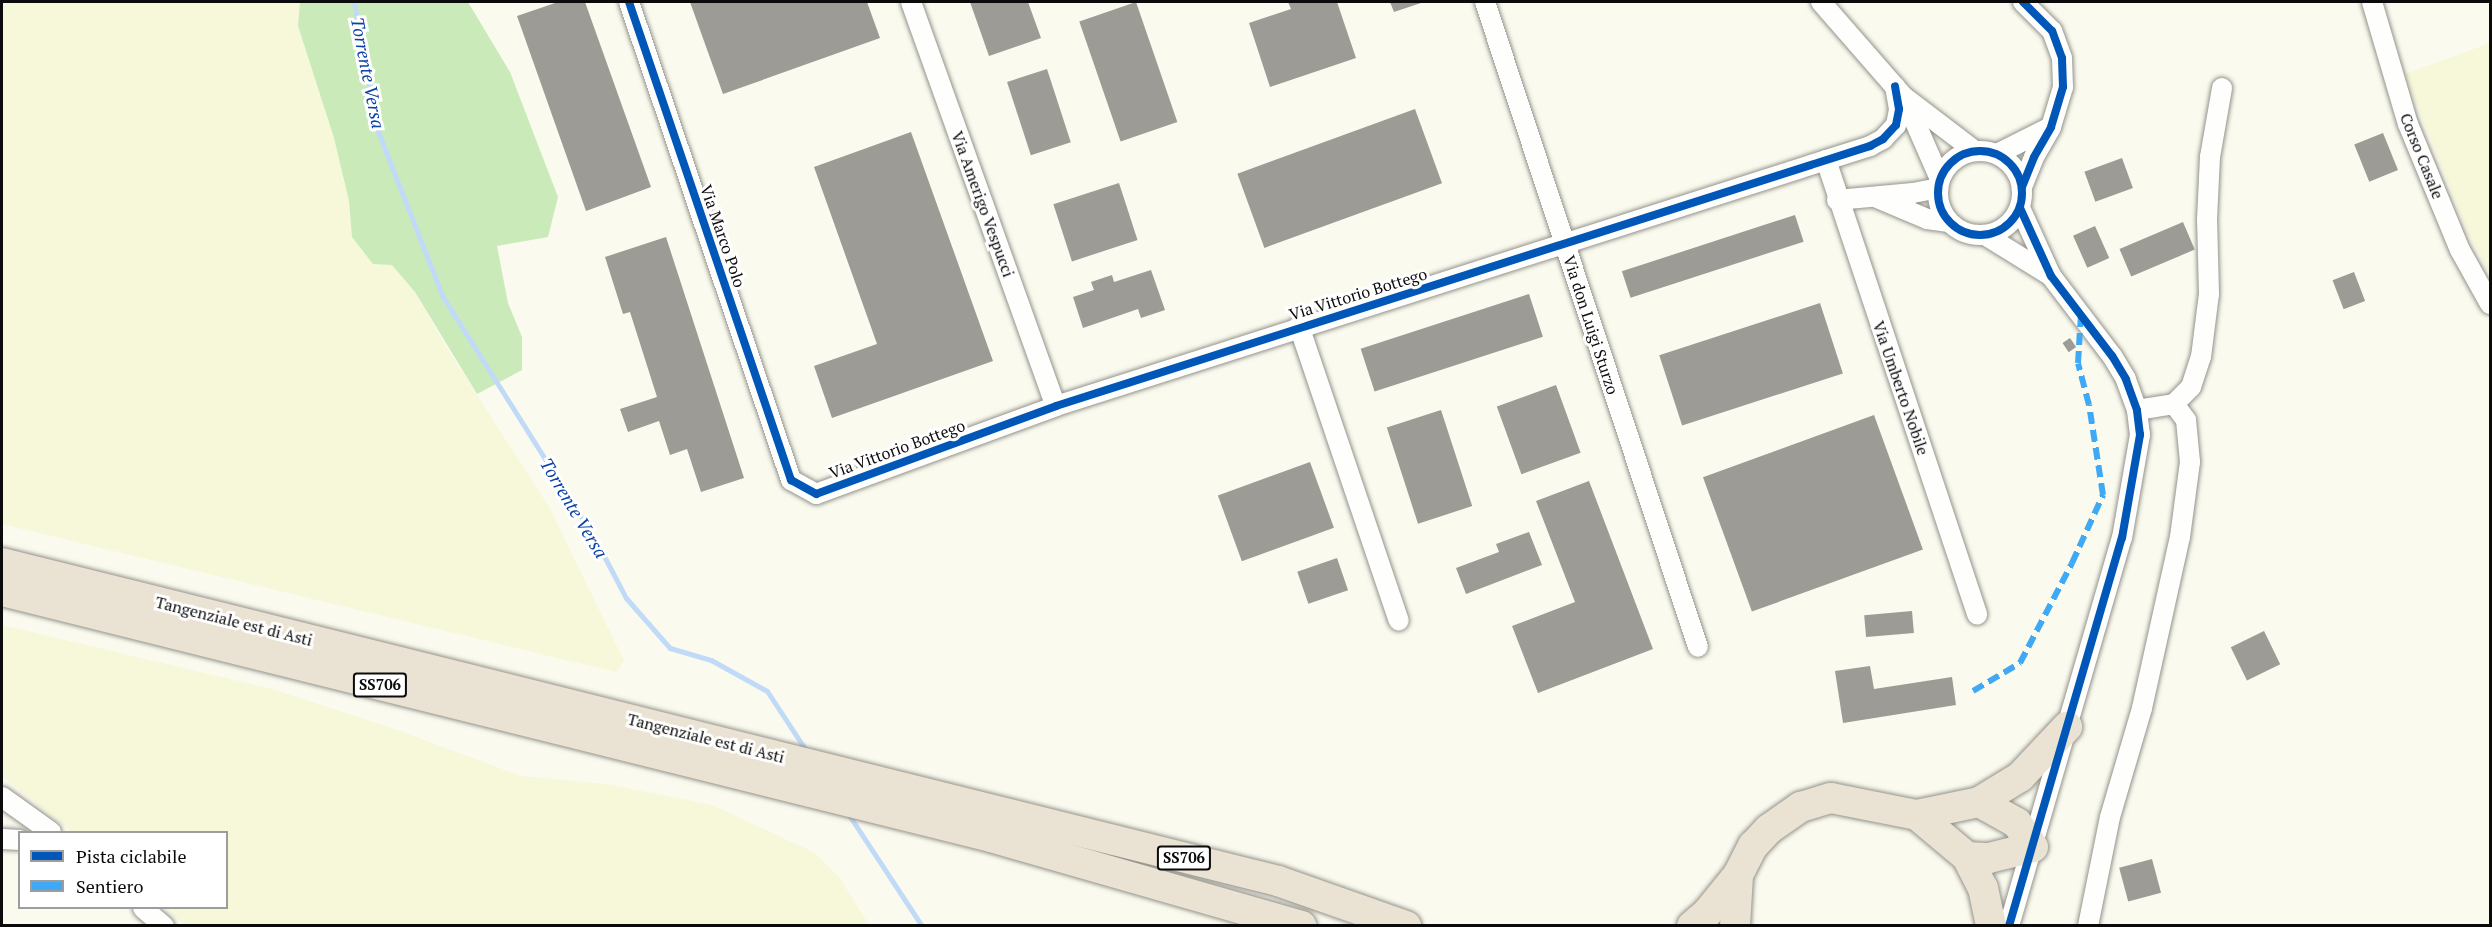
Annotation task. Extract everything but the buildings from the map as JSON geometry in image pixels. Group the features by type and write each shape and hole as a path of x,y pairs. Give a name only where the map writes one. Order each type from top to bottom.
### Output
{"highway":[{"name":"Tangenziale est di Asti","path":"2,563 1278,880 1406,926"},
{"name":"Tangenziale est di Asti","path":"2,591 991,837 1302,926"},
{"path":"1692,926 1708,912 1738,875 1753,846 1769,829 1801,807 1831,798 1917,815 1979,802 2020,777 2067,727"},
{"path":"1967,857 1989,858 2033,847 2017,823 1979,802"},
{"path":"1917,815 1967,857 1983,888 1991,926"},
{"path":"1735,926 1738,875"}],"street":[{"name":"Via Marco Polo","path":"629,2 791,480"},
{"name":"Via Amerigo Vespucci","path":"911,2 1056,406"},
{"name":"Via don Luigi Sturzo","path":"1485,2 1698,647"},
{"path":"1821,2 1899,92 1975,151 1997,154 2009,162 2018,173 2022,187"},
{"path":"2009,926 2122,538 2140,435 2137,410 2126,379 2112,356 2051,276 2020,208 2022,187 2034,157 2051,127 2063,87 2062,58 2052,31 2023,2"},
{"name":"Corso Casale","path":"2372,2 2408,124 2460,249 2490,304"},
{"path":"2137,410 2174,404 2191,387 2201,357 2209,294 2207,220 2210,157 2222,88"},
{"name":"Via Vittorio Bottego","path":"791,480 816,494 1056,406 1299,326 1826,160 1883,139 1896,125 1899,92"},
{"path":"1899,92 1939,183 1940,206 1949,222 1965,233 1985,235 2051,276"},
{"path":"1997,154 2051,127"},
{"path":"1837,200 1875,197 1939,183 1954,160 1975,151"},
{"name":"Via Umberto Nobile","path":"1826,160 1837,200 1977,615"},
{"path":"1875,197 1927,219 1949,222"},
{"path":"1985,235 2007,226 2020,208"},
{"path":"1299,326 1399,621"},
{"path":"2088,926 2110,817 2142,708 2180,537 2190,462 2186,420 2174,404"},
{"path":"2,797 50,831"},
{"path":"2,840 18,840"},
{"path":"144,909 164,926"}],"green space":[{"path":"2,2 300,2 298,26 334,138 349,201 352,237 392,265 415,292 448,350 549,507 624,661 616,672 2,524"},
{"path":"300,2 468,2 510,72 558,197 548,237 497,246 508,303 522,337 522,370 477,394 415,292 392,265 373,264 352,237 349,201 334,138 298,26"},
{"path":"2490,43 2490,274 2469,235 2405,74"},
{"path":"2,625 268,688 386,726 521,776 606,784 712,805 815,853 839,877 869,925 185,925 165,909 228,909 228,831 71,831 2,776"}],"waterway":[{"name":"Torrente Versa","path":"354,2 377,129 443,297 594,537 626,598 670,648 711,660 767,691 807,752"},
{"name":"Torrente Versa","path":"847,812 922,926"}],"marked path":[{"path":"1973,691 2020,663 2072,563 2103,495 2089,405 2078,363 2081,314"}],"cycle path":[{"path":"629,2 791,480 816,494 1056,406 1870,146 1883,139 1896,125 1899,109 1895,86"},
{"path":"2022,187 2034,157 2051,127 2063,87 2062,58 2052,31 2023,2"},
{"path":"1980,151 1996,154 2010,163 2019,177 2022,193 2019,209 2010,223 1996,232 1980,235 1964,232 1950,223 1941,209 1938,193 1941,177 1950,163 1964,154 1980,151"},
{"path":"2009,926 2122,538 2140,435 2137,410 2126,379 2112,356 2051,276 2020,208"}]}
